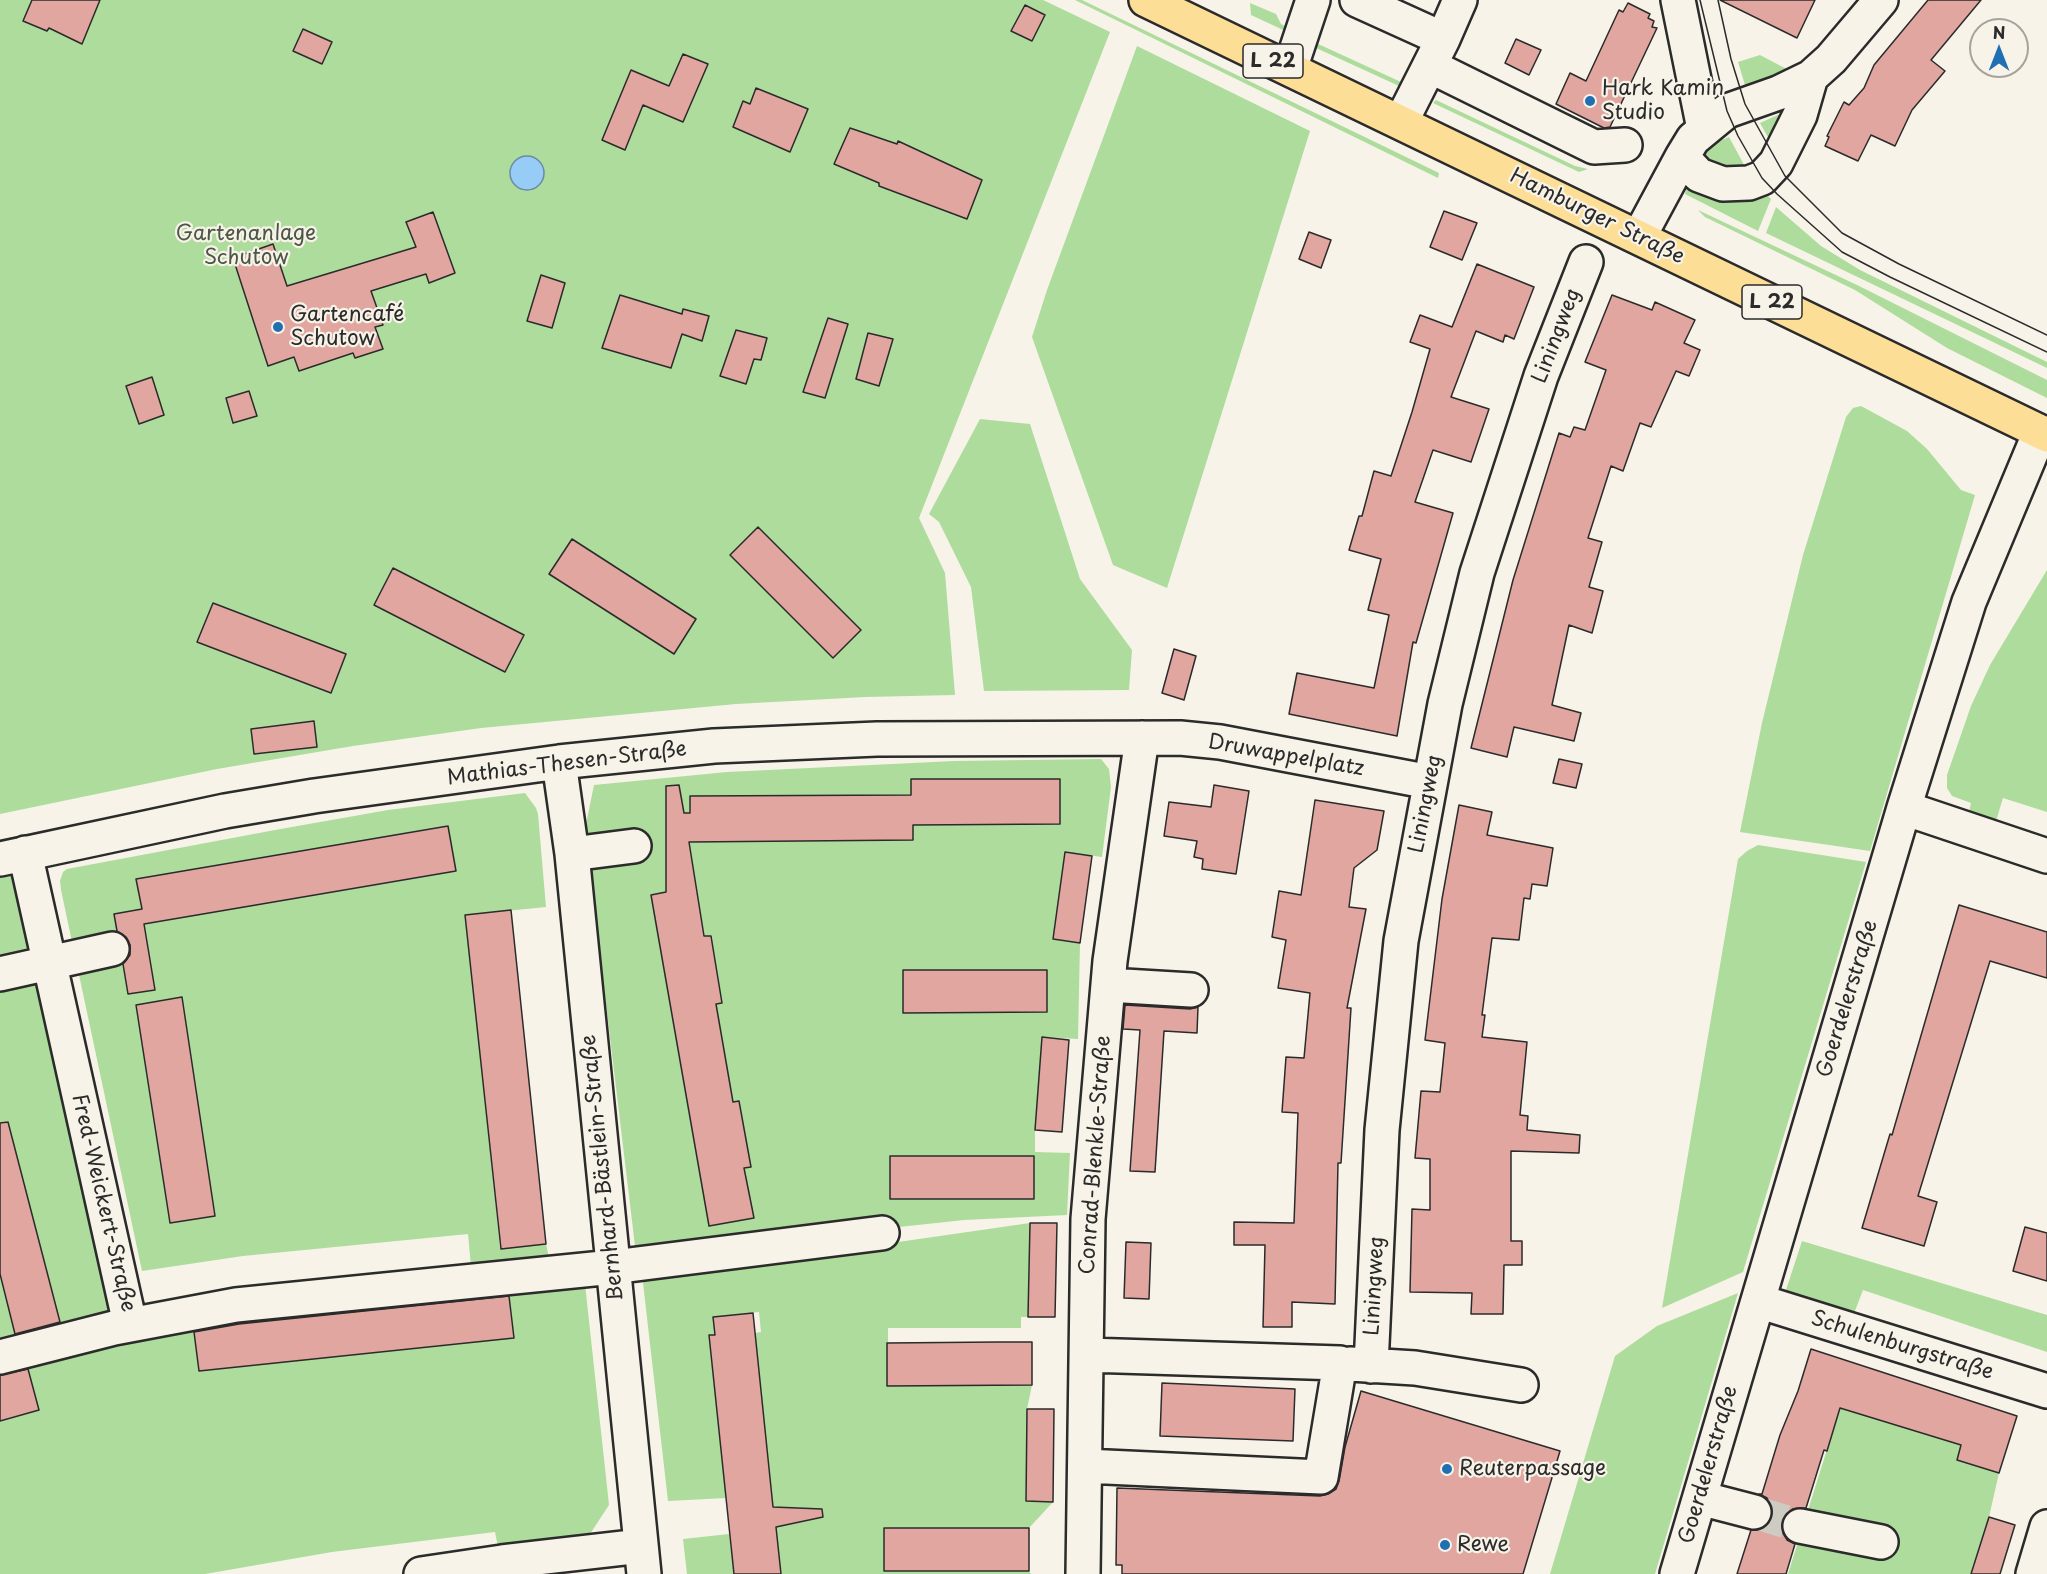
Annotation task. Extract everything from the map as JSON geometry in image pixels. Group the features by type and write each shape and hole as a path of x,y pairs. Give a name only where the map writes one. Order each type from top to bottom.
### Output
{"main road":[{"name":"Hamburger Straße","path":"1146,0 2044,433"}],"street":[{"path":"1290,69 1313,0"},
{"path":"1357,0 1436,53 1594,147 1625,145"},
{"path":"1401,122 1460,0"},
{"path":"1678,0 1704,129"},
{"path":"1639,237 1693,139 1727,111 1778,93 1811,77 1831,58 1881,0"},
{"path":"1682,157 1699,175 1723,184 1749,183 1762,178 1776,163 1800,115 1811,77"},
{"name":"Liningweg","path":"1085,1466 1321,1477 1356,1365 1401,941 1445,704 1477,573 1541,375 1586,262"},
{"name":"Goerdelerstraße","path":"1677,1574 1891,859 1917,813 1969,602 2044,433"},
{"name":"Druwappelplatz","path":"1142,738 1180,738 1220,742 1430,782"},
{"name":"Mathias-Thesen-Straße","path":"12,856 303,798 559,762 714,746 877,739 1142,738"},
{"name":"Conrad-Blenkle-Straße","path":"1083,1574 1085,1466 1098,1418 1087,1354 1088,1220 1108,985 1142,738"},
{"name":"Bernhard-Bästlein-Straße","path":"559,762 572,854 643,1560"},
{"path":"1917,813 2047,856"},
{"path":"572,854 634,846"},
{"name":"Fred-Weickert-Straße","path":"12,856 50,963 130,1324 236,1305 613,1267 882,1233"},
{"path":"0,974 112,949"},
{"path":"1108,985 1191,990"},
{"name":"Schulenburgstraße","path":"1758,1301 2047,1391"},
{"path":"0,1357 130,1324"},
{"path":"1087,1354 1415,1368 1521,1384"},
{"path":"1700,1498 1754,1512"},
{"path":"1800,1526 1881,1542"},
{"path":"2033,1574 2047,1527"},
{"path":"421,1574 502,1562 643,1560"}],"green space":[{"name":"Gartenanlage Schutow","path":"0,0 1043,0 1110,32 919,518 945,573 955,695 736,704 481,728 353,746 217,769 0,814"},
{"path":"1075,0 1082,0 1439,173 1438,178"},
{"path":"1250,3 1276,14 1281,24 1296,32 1296,36 1251,15"},
{"path":"1316,43 1401,82 1399,86 1314,47"},
{"path":"1137,46 1310,131 1167,588 1113,565 1032,337 1047,290"},
{"path":"1760,55 1798,75 1748,95 1738,62"},
{"path":"1436,100 1575,166 1588,169 1579,172 1433,103"},
{"path":"1791,109 1774,148 1760,123"},
{"path":"1729,137 1749,174 1719,177 1702,154 1705,147"},
{"path":"1686,189 1710,198 1742,201 1765,193 1771,199 1758,231 1685,194"},
{"path":"1776,207 1821,246 1860,270 2047,362 2047,368 1766,233"},
{"path":"1698,210 1857,285 2047,380 2047,398 1947,348 1855,290 1705,217"},
{"path":"1861,406 1907,431 1927,449 1961,490 1975,495 1870,851 1740,832 1762,723 1803,555 1846,417 1853,408"},
{"path":"980,419 1030,424 1080,579 1132,650 1129,690 984,691 971,587 939,522 929,514"},
{"path":"2047,570 2047,812 2003,798 1996,821 1969,812 1971,803 1952,796 1947,788 1947,775 1971,706 1990,665"},
{"path":"1101,759 1109,769 1111,787 1102,857 1065,852 1053,939 1080,943 1078,1039 1042,1037 1035,1152 1070,1153 1067,1215 964,1220 648,1254 635,1246 585,829 594,785 727,772 954,761","holes":["1034,1156 1034,1198 890,1199 890,1157"]},
{"path":"525,793 538,814 546,907 466,915 500,1248 546,1244 549,1258 471,1266 468,1234 243,1256 142,1271 61,890 60,881 63,872 67,869 388,810"},
{"path":"1758,845 1866,862 1743,1272 1662,1308 1738,859"},
{"path":"29,870 130,1324 0,1357 0,877"},
{"path":"1030,1223 1028,1317 1021,1317 1021,1328 888,1328 888,1386 1032,1385 1027,1409 1026,1501 1053,1502 1029,1528 884,1571 1029,1571 1031,1574 781,1574 776,1527 802,1521 802,1508 773,1507 755,1333 761,1332 759,1312 713,1317 715,1335 709,1336 726,1498 668,1501 642,1274 801,1256"},
{"path":"1802,1241 2047,1315 2047,1352 1863,1290 1853,1316 1785,1293"},
{"path":"585,1284 609,1505 588,1537 498,1547 495,1532 332,1552 205,1574 0,1574 0,1421 39,1410 27,1366 194,1326 199,1371 513,1338 508,1292"},
{"path":"1738,1293 1655,1574 1550,1574 1615,1356 1657,1326"},
{"path":"1840,1408 1961,1445 1957,1460 1999,1473 1989,1517 1971,1574 1788,1574"},
{"path":"729,1534 734,1574 687,1574 683,1539"}],"water":[{"path":"527,156 539,161 544,173 539,185 527,190 515,185 510,173 515,161"}],"building":[{"path":"32,0 100,0 82,44 49,28 47,31 23,21"},
{"path":"1720,0 1815,0 1797,38"},
{"path":"1928,0 1981,0 1931,60 1945,71 1912,110 1895,146 1871,135 1858,161 1825,146 1829,137 1827,136 1844,102 1849,105 1864,88 1874,65"},
{"path":"1628,3 1650,14 1648,18 1654,21 1652,27 1657,28 1610,127 1604,128 1556,104 1570,73 1586,81 1619,10 1623,12"},
{"path":"1025,5 1045,15 1032,41 1011,31"},
{"path":"303,29 332,42 322,64 293,51"},
{"path":"1516,39 1541,50 1529,75 1505,63"},
{"path":"683,54 708,64 683,122 643,105 625,150 602,140 631,70 669,86"},
{"path":"756,88 808,109 790,152 733,127 743,101 750,104"},
{"path":"850,128 897,144 898,141 982,180 967,219 879,186 879,183 834,164"},
{"path":"1444,211 1477,223 1462,260 1430,247"},
{"path":"433,212 455,273 429,283 426,274 371,291 383,325 375,327 383,349 355,358 353,353 299,371 294,357 268,366 233,258 273,244 287,286 416,247 406,222"},
{"path":"1309,232 1331,240 1321,268 1299,259"},
{"path":"1477,264 1534,287 1514,339 1505,335 1503,342 1476,331 1451,397 1489,409 1471,462 1433,450 1415,502 1453,513 1416,643 1413,642 1397,736 1289,714 1297,673 1374,688 1389,615 1368,610 1381,559 1349,550 1359,516 1362,516 1374,471 1391,476 1412,412 1430,349 1410,342 1420,315 1452,327"},
{"path":"541,275 565,283 552,328 527,321"},
{"path":"620,295 682,314 683,309 709,316 702,341 682,334 671,368 602,348"},
{"path":"1612,295 1652,310 1655,302 1695,320 1684,343 1700,350 1689,376 1676,371 1651,427 1640,423 1623,471 1611,466 1588,538 1602,542 1589,587 1603,591 1592,633 1569,625 1552,705 1581,713 1574,741 1514,727 1507,757 1471,748 1513,580 1559,433 1570,437 1574,427 1585,430 1606,370 1585,362"},
{"path":"828,318 848,324 825,398 803,392"},
{"path":"736,330 767,338 761,360 754,359 746,384 720,376"},
{"path":"868,333 893,339 879,386 856,379"},
{"path":"152,377 164,415 139,424 126,386"},
{"path":"249,391 257,416 233,423 226,398"},
{"path":"758,527 861,630 833,658 730,555"},
{"path":"572,539 696,619 674,654 549,574"},
{"path":"393,568 524,635 505,672 374,605"},
{"path":"213,603 346,654 331,693 197,642"},
{"path":"1174,649 1196,656 1184,700 1162,693"},
{"path":"314,721 317,747 254,754 251,729"},
{"path":"1559,759 1582,764 1576,788 1553,783"},
{"path":"911,779 1060,779 1060,824 913,825 913,840 689,842 704,936 711,936 722,1003 716,1004 733,1102 739,1101 751,1167 744,1168 754,1218 709,1226 651,895 666,892 666,786 679,785 684,813 690,813 690,796 911,795"},
{"path":"1214,785 1249,791 1236,874 1202,869 1203,859 1194,857 1197,841 1164,836 1169,802 1211,807"},
{"path":"1315,800 1384,811 1377,850 1354,868 1349,907 1366,909 1347,1008 1351,1008 1341,1163 1338,1163 1335,1304 1292,1302 1292,1327 1263,1327 1265,1245 1234,1245 1234,1222 1294,1223 1298,1113 1282,1112 1286,1057 1304,1058 1310,993 1278,988 1286,940 1272,937 1279,891 1301,895"},
{"path":"1459,805 1492,812 1487,835 1553,848 1547,886 1532,884 1530,899 1524,898 1519,940 1492,938 1482,1015 1485,1015 1482,1037 1527,1042 1520,1115 1528,1116 1527,1130 1580,1135 1579,1153 1511,1151 1511,1241 1522,1241 1522,1265 1504,1265 1503,1314 1471,1314 1472,1293 1410,1292 1412,1209 1430,1210 1430,1159 1415,1158 1421,1091 1440,1092 1445,1043 1425,1040 1442,899"},
{"path":"448,826 456,871 144,924 155,990 128,994 123,964 130,955 130,945 126,937 117,931 114,914 142,909 136,879"},
{"path":"1065,852 1092,856 1080,943 1053,939"},
{"path":"1959,905 2047,932 2047,978 1990,961 1918,1196 1937,1202 1924,1246 1862,1228 1890,1134 1892,1135"},
{"path":"511,910 546,1244 501,1249 465,915"},
{"path":"903,970 1047,970 1047,1012 903,1013"},
{"path":"182,997 215,1216 170,1223 136,1005"},
{"path":"1125,1005 1190,1009 1198,1007 1197,1033 1164,1031 1155,1172 1130,1171 1140,1030 1123,1029"},
{"path":"1042,1037 1069,1040 1062,1132 1035,1130"},
{"path":"8,1122 60,1322 15,1334 0,1274 0,1123"},
{"path":"890,1156 1034,1156 1034,1199 890,1199"},
{"path":"1030,1223 1057,1223 1055,1317 1028,1317"},
{"path":"2025,1227 2047,1233 2047,1281 2013,1271"},
{"path":"1126,1242 1151,1243 1149,1299 1124,1298"},
{"path":"509,1296 514,1338 199,1371 194,1332 239,1324"},
{"path":"753,1313 773,1507 822,1509 823,1517 776,1527 781,1574 734,1574 709,1335 715,1335 713,1317"},
{"path":"1032,1342 1032,1385 887,1386 887,1343"},
{"path":"1811,1349 2017,1416 1999,1473 1957,1460 1961,1445 1840,1408 1806,1508 1793,1509 1786,1514 1782,1522 1783,1533 1787,1540 1795,1544 1786,1574 1737,1574 1751,1530 1760,1530 1767,1526 1772,1517 1772,1506 1767,1498 1759,1494 1762,1494 1780,1435 1798,1391"},
{"path":"28,1369 39,1410 0,1421 0,1375"},
{"path":"1162,1383 1295,1389 1293,1441 1160,1436"},
{"name":"Reuterpassage","path":"1361,1391 1560,1451 1523,1574 1122,1574 1122,1565 1116,1565 1117,1488 1320,1496 1328,1494 1336,1489 1339,1481 1345,1447"},
{"path":"1027,1409 1054,1409 1053,1502 1026,1501"},
{"path":"1989,1517 2015,1525 2000,1574 1971,1574"},
{"path":"884,1528 1029,1528 1029,1571 884,1571"}],"tunnel":[{"path":"1754,1512 1800,1526"}],"tram line":[{"path":"1700,0 1727,111 1738,136 1762,178 1777,194 1842,252 2047,352"},
{"path":"1718,0 1731,59 1745,104 1785,176 1842,233 1899,264 2047,335"}],"place":[{"name":"Hark Kamin Studio","path":"1590,101"},
{"name":"Gartencafé Schutow","path":"278,327"},
{"name":"Reuterpassage","path":"1447,1469"},
{"name":"Rewe","path":"1445,1545"}]}
